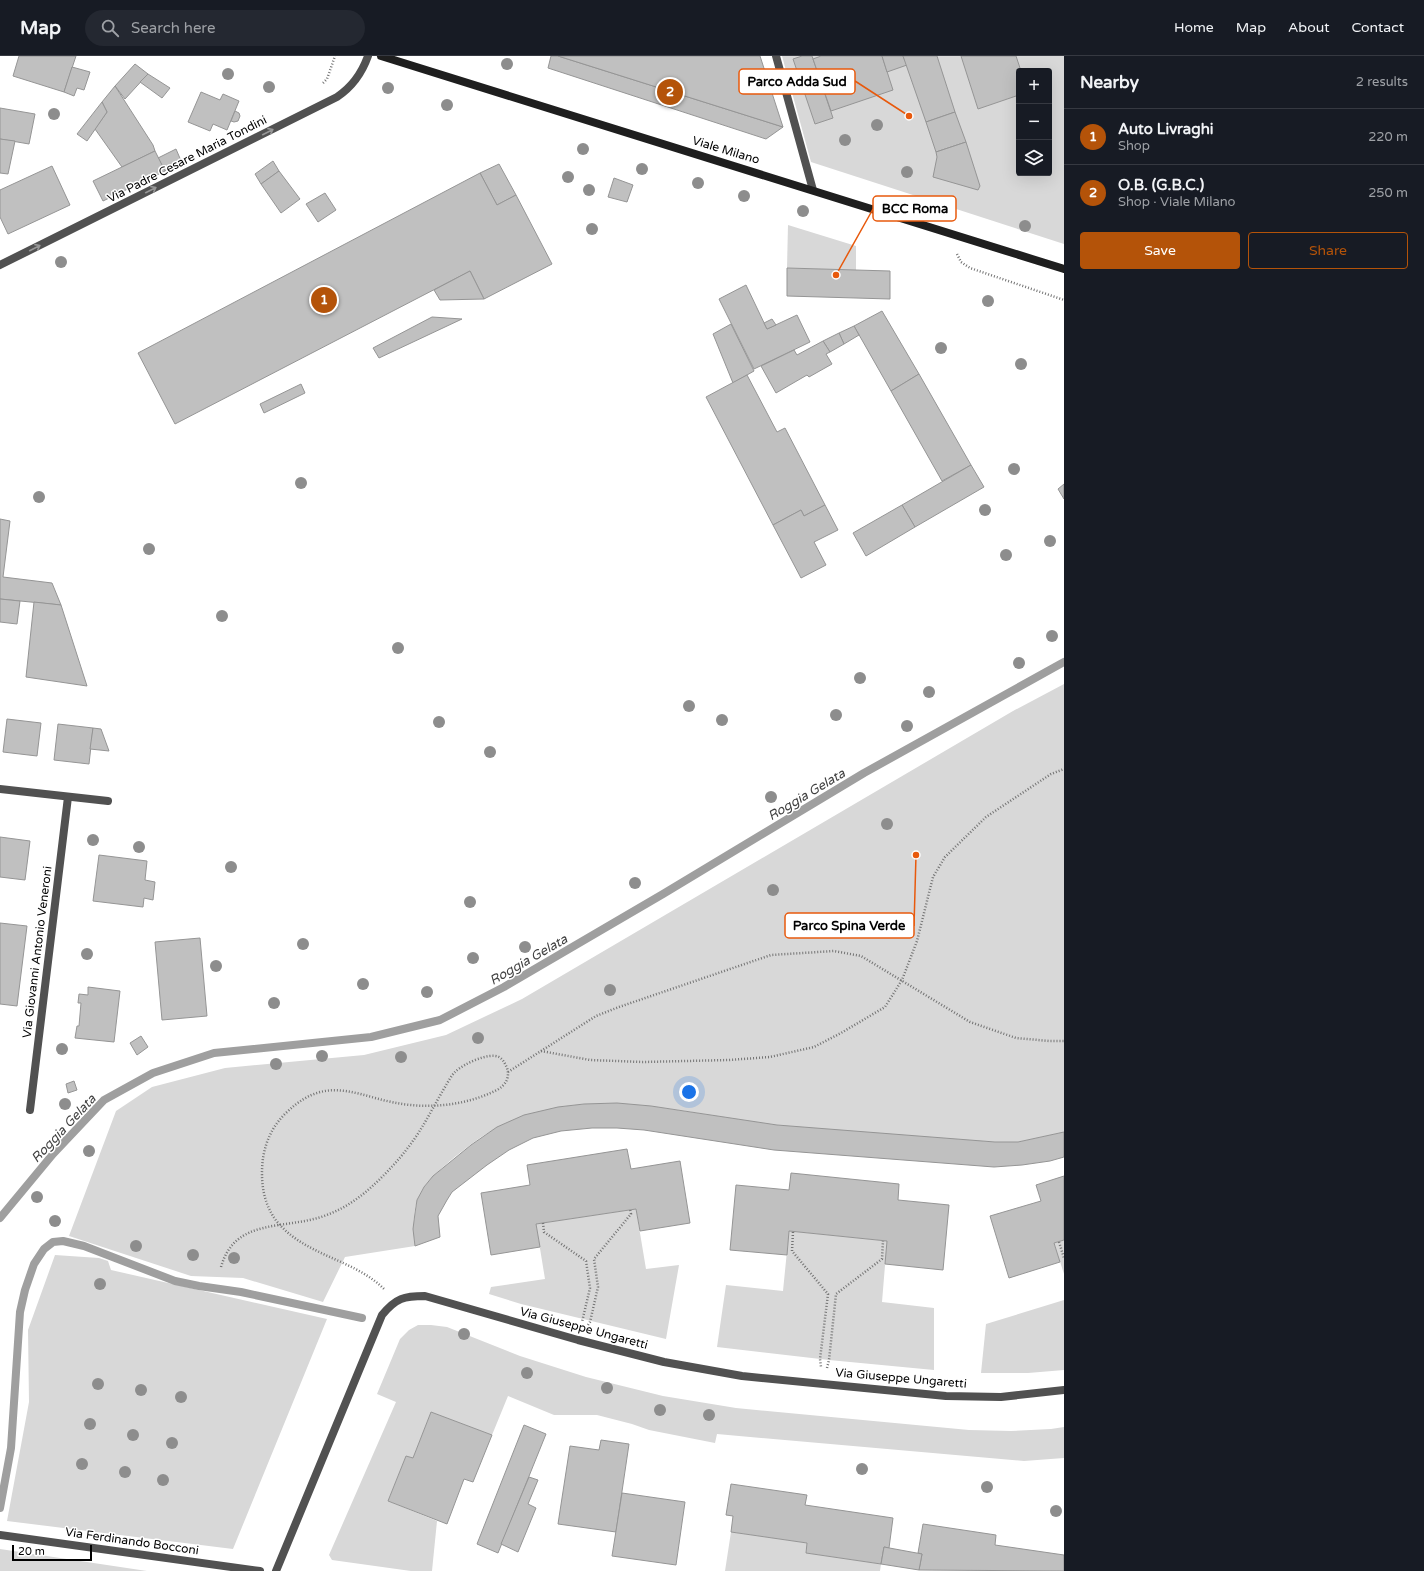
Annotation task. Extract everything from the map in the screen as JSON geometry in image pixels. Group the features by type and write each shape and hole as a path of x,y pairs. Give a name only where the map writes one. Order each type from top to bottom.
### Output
{"street":[{"name":"Via Padre Cesare Maria Tondini","path":"0,265 337,97 347,91 355,81 368,56"},
{"name":"Viale Milano","path":"380,56 1064,269"},
{"path":"776,56 813,190"},
{"path":"0,789 108,801"},
{"name":"Via Giovanni Antonio Veneroni","path":"30,1110 68,796"},
{"name":"Via Giuseppe Ungaretti","path":"391,1304 407,1296 425,1296 578,1340 664,1362 742,1376 946,1396 1001,1397 1064,1390"},
{"path":"276,1571 382,1315 391,1304"},
{"name":"Via Ferdinando Bocconi","path":"0,1535 260,1571"}],"path":[{"path":"949,233 961,262 970,268 1064,300"},
{"path":"541,1051 590,1060 643,1062 729,1060 770,1057 814,1047 841,1033 886,1007 902,980 918,941 933,877 945,857 986,817 1051,774 1064,769"},
{"path":"508,1072 596,1016 633,1002 771,955 834,951 861,956 970,1022 1016,1038 1064,1041"},
{"path":"221,1267 229,1247 237,1239 248,1232 260,1228 280,1226 305,1222 345,1207 361,1197 399,1160 419,1132 433,1107 453,1074 461,1067 471,1062 490,1056 498,1056 504,1061 508,1072 506,1082 501,1088 491,1093 448,1106 433,1107 409,1105 346,1091 326,1091 311,1094 297,1103 282,1117 271,1132 265,1148 262,1167 262,1186 267,1205 272,1215 280,1226 294,1237 322,1254 361,1272 377,1282 386,1291 391,1304"},
{"path":"578,1340 590,1322 598,1287 594,1259 630,1214 630,1210"},
{"path":"543,1223 544,1232 586,1261 590,1288 578,1340"},
{"path":"793,1232 792,1251 828,1294 820,1360 822,1384"},
{"path":"822,1384 829,1360 836,1294 882,1259 883,1241"},
{"path":"1059,1242 1064,1258"}],"shaded area":[{"path":"782,56 1064,56 1064,244 811,162"},
{"path":"788,225 856,246 856,270 787,268"},
{"path":"1064,684 1064,1132 1018,1142 995,1142 804,1128 641,1105 587,1104 560,1107 501,1126 481,1137 456,1156 434,1176 420,1194 414,1215 415,1246 345,1257 323,1302 243,1278 191,1276 69,1236 116,1111 152,1087 225,1068 364,1055 446,1035 522,999 1013,711"},
{"path":"636,1209 646,1269 679,1265 666,1339 521,1304 489,1294 491,1287 545,1279 536,1224"},
{"path":"789,1231 887,1241 882,1302 934,1308 934,1370 717,1347 726,1285 783,1291"},
{"path":"1064,1240 1064,1274 1054,1243"},
{"path":"55,1255 99,1258 108,1261 111,1270 327,1319 233,1549 7,1521 29,1402 28,1330"},
{"path":"1064,1300 1064,1370 1028,1373 981,1373 986,1324"},
{"path":"418,1325 447,1327 520,1356 586,1377 663,1396 736,1408 969,1430 1011,1431 1064,1427 1064,1458 1024,1461 717,1434 715,1443 649,1430 597,1415 554,1415 508,1396 492,1435 431,1412 413,1458 406,1456 388,1501 437,1521 432,1571 411,1571 332,1560 329,1555 396,1402 377,1394 400,1339 409,1330"},
{"path":"731,1532 807,1543 806,1553 881,1564 880,1571 725,1571"},
{"path":"0,1549 147,1571 0,1571"}],"building":[{"path":"19,56 76,56 64,92 13,76"},
{"path":"551,56 558,56 783,127 766,139 548,68"},
{"path":"558,56 760,56 783,127"},
{"path":"802,56 812,56 833,118 815,124 793,59"},
{"path":"821,56 882,56 893,90 831,111 813,59"},
{"path":"882,56 903,56 907,65 887,72"},
{"path":"903,56 937,56 955,112 926,122"},
{"path":"961,56 1016,56 1020,68 1016,68 1016,96 978,109"},
{"path":"135,64 148,74 125,99 115,86"},
{"path":"72,67 90,72 84,90 77,88 74,96 64,92"},
{"path":"148,74 170,88 162,98 140,82"},
{"path":"115,86 153,145 155,151 122,167 95,129 107,112 102,102"},
{"path":"201,92 220,100 223,94 239,101 227,130 213,124 210,131 188,122"},
{"path":"102,102 107,112 87,141 77,134"},
{"path":"0,108 35,114 29,144 0,139"},
{"path":"235,111 239,113 240,116 238,121 234,122 231,121"},
{"path":"955,112 966,142 936,152 926,122"},
{"path":"0,139 15,141 8,174 0,173"},
{"path":"966,142 980,186 978,190 933,177 937,157 936,152"},
{"path":"176,149 182,163 165,171 158,158"},
{"path":"155,151 165,171 103,201 93,181"},
{"path":"273,161 279,171 261,184 255,174"},
{"path":"499,164 516,195 497,205 480,173"},
{"path":"52,166 70,205 8,234 0,217 0,190"},
{"path":"279,171 300,199 281,213 261,184"},
{"path":"480,173 497,205 516,195 552,264 484,299 470,271 175,424 138,353"},
{"path":"614,178 633,185 627,202 608,197"},
{"path":"325,193 336,210 318,222 306,204"},
{"path":"787,268 890,271 890,299 787,296"},
{"path":"470,271 484,299 440,300 434,290"},
{"path":"746,285 767,329 797,315 810,342 754,369 719,299"},
{"path":"882,311 919,374 891,391 854,326"},
{"path":"432,317 462,319 379,358 373,348"},
{"path":"772,319 776,325 767,329 764,323"},
{"path":"731,324 754,371 733,383 713,334"},
{"path":"854,326 859,335 844,344 839,333"},
{"path":"839,333 844,344 830,352 823,341"},
{"path":"823,341 830,352 826,354 832,364 809,377 807,375 776,393 761,366 794,350 797,355"},
{"path":"919,374 971,465 942,481 891,391"},
{"path":"747,375 777,432 785,428 825,505 804,516 801,510 773,525 706,397"},
{"path":"301,384 305,393 264,413 260,404"},
{"path":"971,465 984,487 915,527 902,505"},
{"path":"1064,484 1064,499 1058,489"},
{"path":"825,505 838,530 814,542 826,565 801,578 773,525 801,510 804,516"},
{"path":"902,505 915,527 866,556 853,533"},
{"path":"0,519 10,521 3,577 52,583 61,605 0,599"},
{"path":"0,599 20,601 17,624 0,622"},
{"path":"34,602 61,605 87,686 26,677"},
{"path":"7,719 41,723 37,756 3,752"},
{"path":"58,724 93,728 89,764 54,760"},
{"path":"93,728 101,729 109,751 90,749"},
{"path":"0,837 30,841 25,880 0,877"},
{"path":"99,855 147,861 145,880 155,882 153,900 144,898 143,907 93,901"},
{"path":"0,923 27,926 17,1006 0,1004"},
{"path":"200,938 207,1016 162,1020 155,942"},
{"path":"88,987 120,991 114,1042 75,1038 77,1026 79,1026 81,1003 78,1003 79,994 88,995"},
{"path":"141,1036 148,1047 137,1055 130,1043"},
{"path":"74,1081 77,1090 68,1093 66,1084"},
{"path":"617,1103 651,1106 777,1125 995,1142 1018,1142 1064,1132 1064,1157 1050,1161 1022,1165 994,1167 774,1150 644,1130 592,1128 561,1131 533,1138 509,1150 452,1192 438,1216 440,1237 415,1246 413,1229 415,1213 417,1200 424,1187 433,1176 471,1145 497,1127 524,1115 558,1107 584,1104"},
{"path":"627,1149 631,1169 680,1161 690,1223 640,1231 636,1209 536,1224 540,1247 491,1255 481,1193 530,1185 527,1165"},
{"path":"791,1173 899,1184 898,1200 949,1205 943,1270 885,1264 887,1241 789,1231 787,1255 730,1250 736,1185 789,1190"},
{"path":"1064,1176 1064,1240 1054,1243 1060,1262 1009,1278 990,1216 1041,1201 1036,1185"},
{"path":"431,1412 492,1435 473,1482 464,1479 447,1524 388,1501 406,1456 413,1458"},
{"path":"524,1425 546,1434 498,1553 477,1544"},
{"path":"601,1440 629,1444 616,1532 558,1524 570,1446 599,1450"},
{"path":"529,1477 538,1480 528,1504 536,1508 518,1552 501,1544"},
{"path":"731,1484 807,1495 805,1505 893,1518 889,1548 884,1547 881,1564 806,1553 807,1543 731,1532 733,1516 726,1515"},
{"path":"622,1493 685,1502 676,1565 612,1556"},
{"path":"923,1524 996,1535 995,1545 1064,1555 1064,1571 919,1570 922,1554 918,1553"},
{"path":"884,1547 922,1554 919,1570 881,1564"}],"waterway":[{"name":"Roggia Gelata","path":"0,1218 53,1154 104,1100 153,1073 214,1053 371,1037 440,1020 504,987 663,894 864,773 1064,662"},
{"path":"0,1508 11,1448 20,1312 25,1290 34,1264 44,1249 53,1242 63,1241 84,1246 175,1281 241,1292 362,1318"}],"place":[{"name":"O.B. (G.B.C.)","path":"670,92"},
{"name":"Parco Adda Sud","path":"909,116"},
{"name":"BCC Roma","path":"836,275"},
{"name":"Auto Livraghi","path":"324,300"},
{"name":"Parco Spina Verde","path":"916,855"}]}
